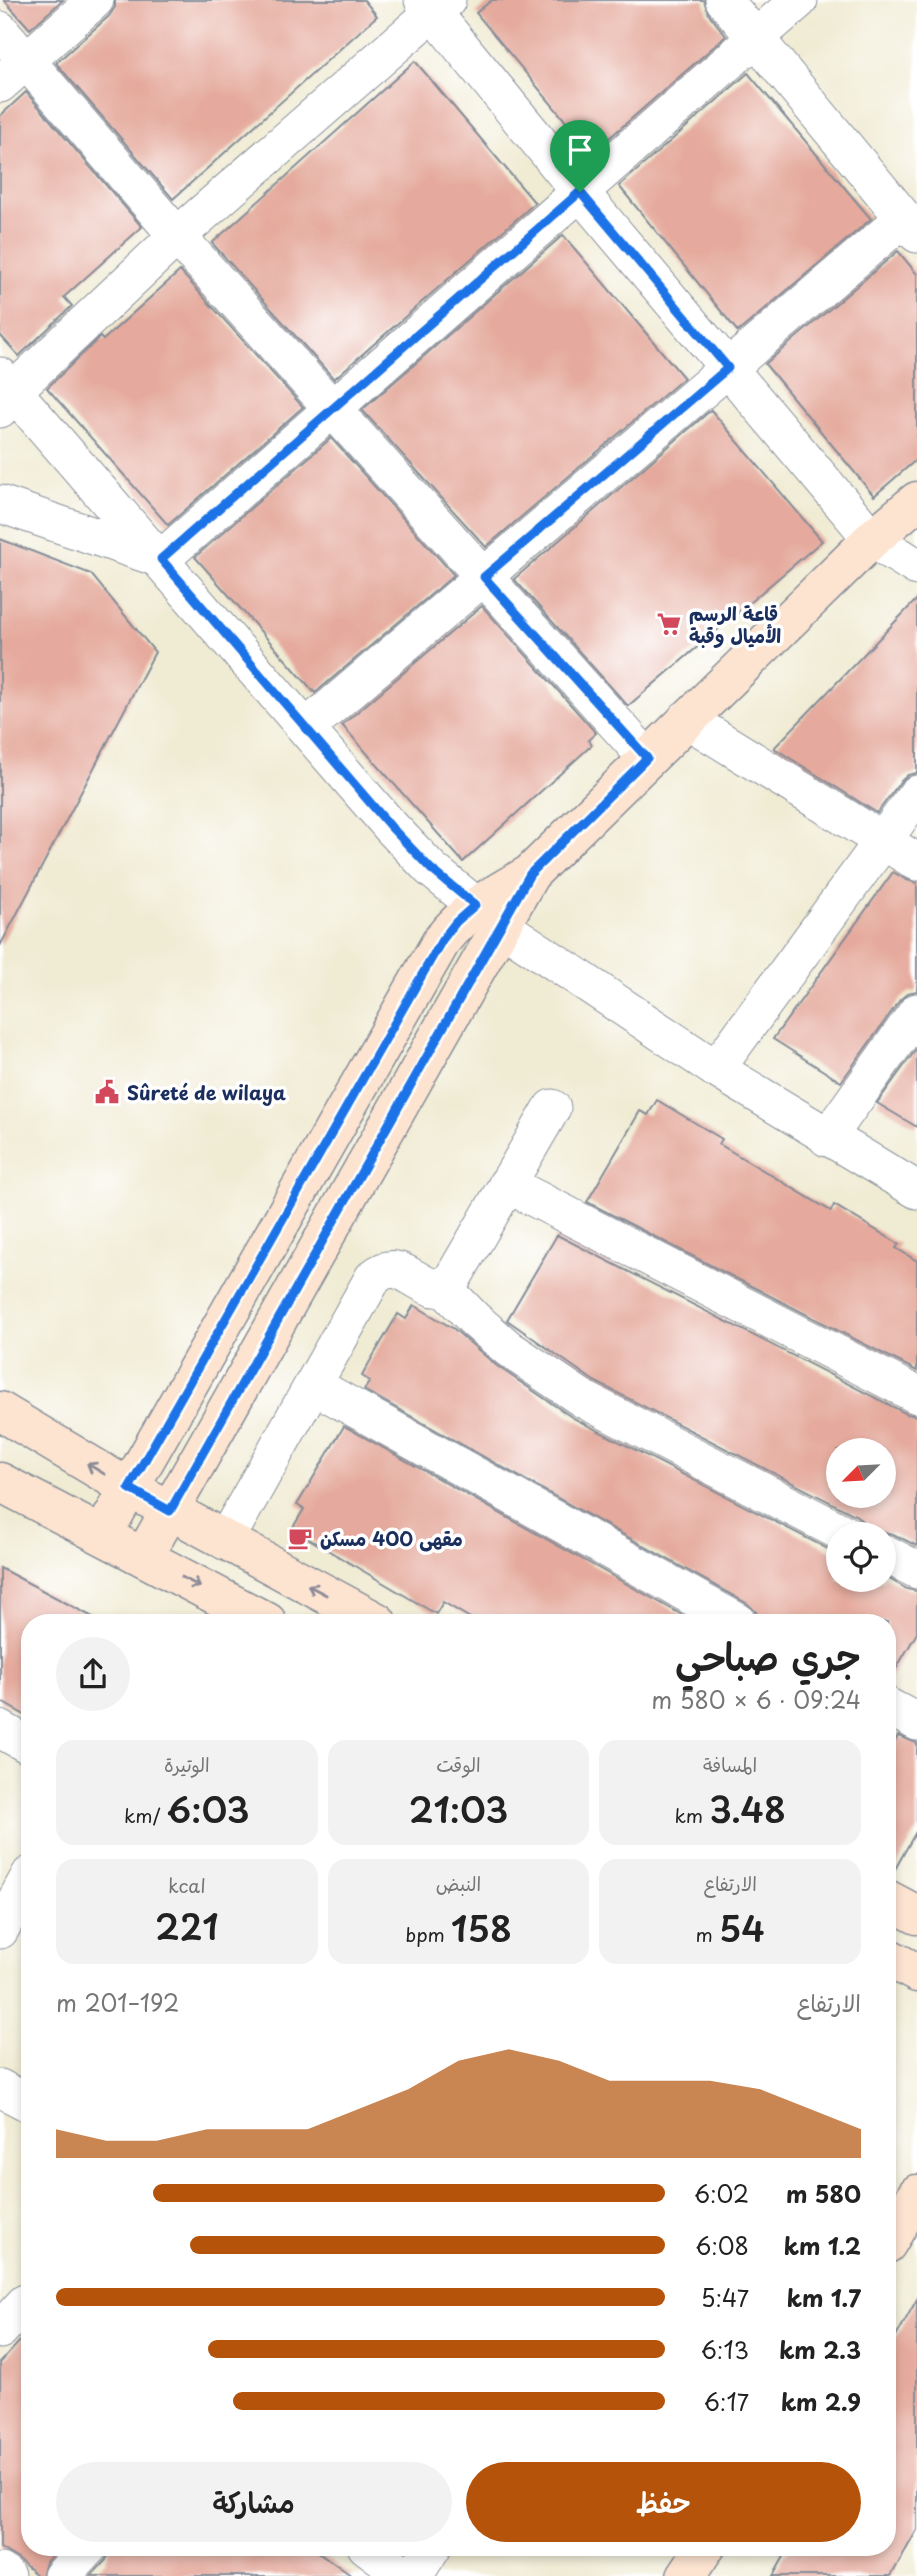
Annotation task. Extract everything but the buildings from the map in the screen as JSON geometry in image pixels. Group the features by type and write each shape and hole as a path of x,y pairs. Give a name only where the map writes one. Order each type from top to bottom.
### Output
{"street":[{"path":"13,72 95,0"},
{"path":"306,728 728,368 910,226 723,0"},
{"path":"161,559 799,0"},
{"path":"917,568 872,539 580,192 434,4 4,392 161,559 391,827 431,869 488,916 716,1069 917,1190"},
{"path":"0,30 13,72 177,236 647,758"},
{"path":"144,1556 488,916 872,539 917,501"},
{"path":"0,504 161,559"},
{"path":"686,719 917,862"},
{"path":"716,1069 917,794"},
{"path":"103,1534 442,940 456,922 488,916"},
{"path":"827,1138 917,1012"},
{"path":"225,1541 368,1286 380,1272 400,1270 427,1286 443,1287 450,1283 552,1108"},
{"path":"508,1184 917,1395"},
{"path":"443,1287 509,1349 583,1399 826,1524"},
{"path":"313,1385 723,1614"},
{"path":"0,1411 170,1511 362,1614"},
{"path":"0,1482 252,1614"},
{"path":"896,1559 917,1570"},
{"path":"896,1711 917,1722"},
{"path":"0,1729 21,1741"},
{"path":"13,1924 21,1901"},
{"path":"896,1904 917,1915"},
{"path":"896,1962 917,1973"},
{"path":"0,2088 21,2099"},
{"path":"896,2229 917,2194"},
{"path":"0,2330 18,2298"},
{"path":"62,2576 81,2556"},
{"path":"379,2556 406,2576"},
{"path":"414,2576 426,2556"},
{"path":"0,2572 6,2576"}],"place":[{"name":"قاعة الرسم الأميال وقبة","path":"669,624"},
{"name":"Sûreté de wilaya","path":"107,1092"},
{"name":"مقهى 400 مسكن","path":"300,1538"}],"route":[{"path":"580,192 728,368 484,577 647,758 530,874 170,1511 129,1488 442,940 456,922 475,905 431,869 391,827 161,559 580,192"}]}
